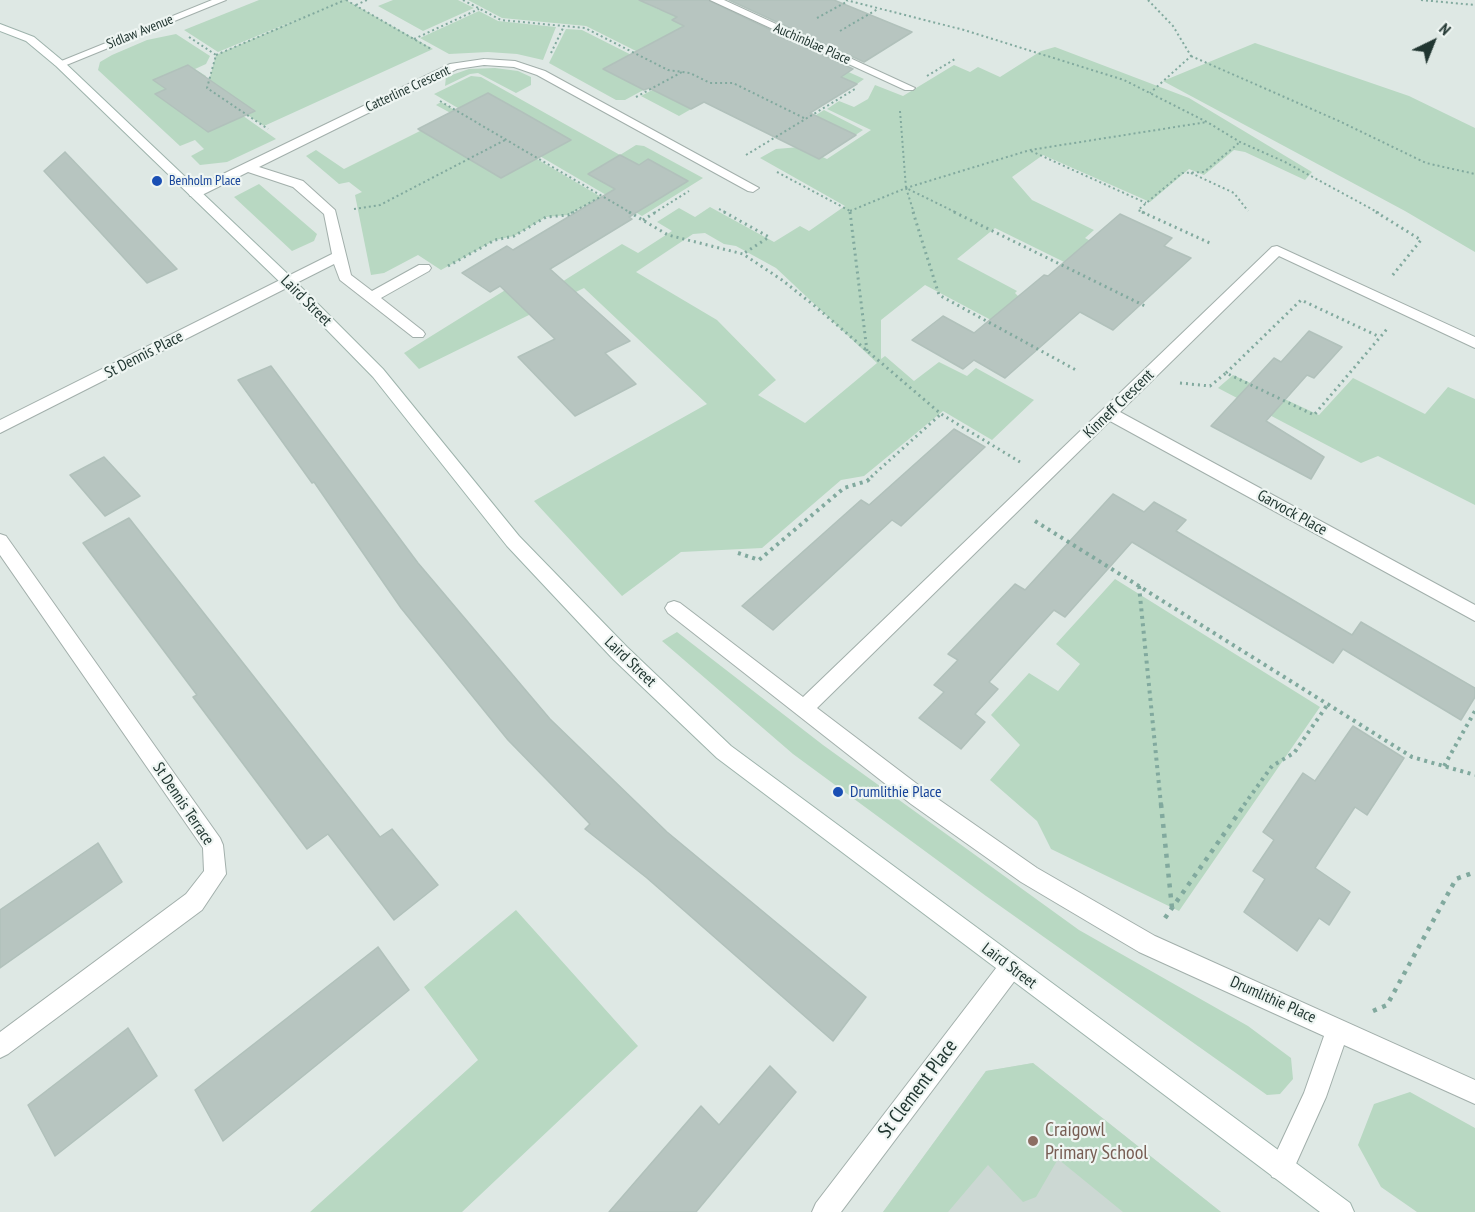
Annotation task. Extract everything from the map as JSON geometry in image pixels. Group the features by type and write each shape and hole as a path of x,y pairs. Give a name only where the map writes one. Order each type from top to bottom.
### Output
{"street":[{"name":"Sidlaw Avenue","path":"60,64 220,0"},
{"name":"Auchinblae Place","path":"715,0 909,88"},
{"name":"Laird Street","path":"0,27 30,39 60,64 288,282 378,373 513,541 637,670 724,752 1341,1212"},
{"name":"Catterline Crescent","path":"195,193 454,66 484,62 515,64 541,73 753,188"},
{"path":"247,167 298,184 330,213 345,277 418,334"},
{"name":"Kinneff Crescent","path":"803,709 1277,250 1475,343"},
{"path":"288,282 339,256"},
{"path":"371,298 424,268"},
{"name":"St Dennis Place","path":"0,427 288,282"},
{"name":"Garvock Place","path":"1109,412 1475,614"},
{"name":"St Dennis Terrace","path":"0,541 213,845 215,874 194,902 0,1046"},
{"name":"Drumlithie Place","path":"674,608 918,797 1029,875 1147,944 1475,1092"},
{"name":"St Clement Place","path":"825,1212 1011,967"},
{"path":"1281,1168 1314,1097 1338,1029"}],"path":[{"path":"216,55 346,0 446,57 454,66"},
{"path":"355,5 367,0"},
{"path":"464,0 501,20 585,28 668,70 690,73 710,83 733,83 806,119"},
{"path":"813,20 847,0 964,30 1124,80 1208,122 1240,142 1285,162 1396,223 1421,240 1392,276 1372,295"},
{"path":"1148,0 1173,26 1191,56 1339,121 1426,164 1475,174"},
{"path":"1421,0 1475,5"},
{"path":"414,39 480,8"},
{"path":"839,32 879,9"},
{"path":"166,22 216,55"},
{"path":"216,55 207,88 291,144"},
{"path":"1150,93 1191,56"},
{"path":"955,59 899,94 906,188 939,295 1076,370"},
{"path":"636,97 682,72"},
{"path":"746,155 878,74"},
{"path":"414,85 668,235 743,254 782,280 941,414 1044,476"},
{"path":"850,212 906,188 1030,150 1208,122"},
{"path":"330,213 380,206 505,140"},
{"path":"1212,244 1138,210 1182,173 1204,172 1240,142"},
{"path":"1030,150 1146,203"},
{"path":"777,172 850,212"},
{"path":"1191,173 1234,192 1248,211"},
{"path":"906,188 1145,306"},
{"path":"643,220 689,191"},
{"path":"424,268 441,270 495,240 514,236 546,217 568,215 601,197"},
{"path":"719,209 769,237 743,254"},
{"path":"850,212 867,352"},
{"path":"1152,371 1177,383 1210,386 1301,300 1380,337"},
{"path":"1226,372 1314,416 1403,310"},
{"path":"738,554 759,560 844,488 867,481 941,414"},
{"path":"1012,507 1412,757 1475,775"},
{"path":"1139,586 1172,908 1272,766 1294,753 1328,704"},
{"path":"1444,766 1475,711"},
{"path":"1387,1005 1456,879 1475,872"}],"shaded area":[{"name":"Craigowl Primary School","path":"1033,1063 1221,1212 883,1212 986,1071"}],"green space":[{"path":"259,0 346,0 433,49 264,126 207,88 216,55 301,18 218,52 184,30"},
{"path":"393,0 458,0 474,8 423,31 378,6"},
{"path":"468,0 648,0 649,5 660,10 679,0 690,0 864,79 857,84 833,73 839,95 805,116 670,68 586,26 502,18"},
{"path":"479,11 498,21 556,27 543,60 517,54 488,52 449,54 420,38"},
{"path":"566,29 582,30 671,75 625,100 616,100 549,63"},
{"path":"176,34 210,56 206,64 195,69 206,76 204,82 199,85 276,139 227,162 200,165 191,156 204,149 195,140 180,146 98,70 100,62 112,55 147,40"},
{"path":"1255,43 1409,96 1475,128 1475,252 1405,211 1163,81"},
{"path":"1055,47 1189,98 1312,172 1305,180 1245,152 1234,150 1204,175 1189,169 1150,202 1043,155 1012,177 1032,200 1094,230 1085,238 1141,268 1119,289 995,228 957,259 1017,291 1015,293 1030,308 1008,329 925,285 881,320 881,359 885,356 914,381 939,362 967,376 976,368 1034,400 992,440 943,411 864,476 841,480 762,548 681,552 622,596 534,501 707,404 584,288 419,369 404,353 515,284 538,297 622,244 638,253 672,231 657,222 679,208 695,217 710,207 774,242 800,226 809,231 845,206 760,158 776,149 800,147 827,159 871,130 827,109 839,101 854,107 868,99 875,85 903,96 954,65 970,72 978,67 1000,77 1041,51","holes":["705,233 724,244 736,246 776,268 877,363 805,423 758,395 776,380 717,320 636,272 693,234"]},
{"path":"495,68 518,71 531,77 531,85 516,93 478,73 470,74 445,86 446,77 469,69"},
{"path":"682,74 721,92 679,116 641,96"},
{"path":"471,76 481,77 620,155 636,145 644,146 703,178 642,216 434,94"},
{"path":"441,102 601,197 568,215 546,217 514,236 495,240 441,270 418,255 384,273 371,275 355,195 362,192 349,182 339,184 306,156 316,150 344,169 432,125 456,116 436,105"},
{"path":"824,110 863,130 824,156 784,135"},
{"path":"259,184 317,234 314,241 292,251 234,197"},
{"path":"1233,375 1319,415 1353,378 1425,414 1448,387 1475,399 1475,505 1378,456 1361,463 1218,388"},
{"path":"1115,579 1320,707 1179,911 1051,849 1037,821 990,780 1020,745 991,715 1029,673 1058,691 1080,664 1056,644"},
{"path":"677,632 823,745 1079,930 1248,1026 1291,1058 1293,1079 1280,1094 1267,1095 986,896 793,754 662,641"},
{"path":"516,910 638,1046 462,1212 310,1212 478,1060 424,987"},
{"name":"Craigowl Primary School","path":"1033,1063 1221,1212 1123,1212 1058,1159 1036,1197 1023,1202 988,1165 948,1212 883,1212 986,1071"},
{"path":"1410,1092 1475,1128 1475,1212 1417,1212 1381,1187 1358,1145 1374,1104"}],"building":[{"path":"639,0 708,0 853,69 841,77 857,84 810,113 856,135 819,159 704,102 691,109 649,88 644,90 603,69 684,26 672,20 677,17"},
{"path":"729,0 834,0 912,32 864,62"},
{"path":"188,65 255,111 208,132 155,94 166,89 153,80"},
{"path":"488,93 571,140 501,178 418,129"},
{"path":"65,152 177,269 147,283 44,171"},
{"path":"620,155 639,165 648,159 688,181 629,217 632,219 550,269 630,341 605,353 636,384 575,416 518,357 555,339 500,286 490,292 462,273 507,246 513,250 615,189 588,174"},
{"path":"1120,214 1172,238 1164,246 1191,258 1113,330 1080,312 1005,378 974,360 963,369 912,340 943,316 974,333 1044,275 1048,276"},
{"path":"1309,331 1342,347 1314,378 1307,375 1266,421 1324,457 1311,479 1211,426 1274,358 1281,362"},
{"path":"271,366 418,563 550,719 667,832 866,997 833,1041 647,878 585,829 590,824 508,740 401,608 314,482 312,483 238,380"},
{"path":"954,429 985,447 901,526 892,520 773,630 742,606 861,500 869,505"},
{"path":"104,457 140,496 105,516 70,475"},
{"path":"1113,494 1144,512 1154,502 1186,520 1176,531 1352,635 1361,622 1475,688 1475,697 1461,720 1343,649 1333,663 1132,542 1065,617 1054,610 989,682 998,689 975,714 985,722 961,749 919,718 944,692 934,685 958,660 948,654 1015,584 1025,590"},
{"path":"129,518 380,837 392,829 438,885 394,920 328,834 307,849 193,697 197,695 83,543"},
{"path":"1353,726 1404,758 1367,815 1355,807 1315,868 1350,892 1329,925 1319,918 1297,951 1244,912 1265,879 1253,871 1274,840 1263,832 1303,773 1315,781"},
{"path":"98,843 122,882 0,968 0,910"},
{"path":"378,947 409,990 223,1141 195,1090"},
{"path":"128,1028 157,1076 55,1156 28,1105"},
{"path":"770,1066 796,1092 696,1212 609,1212 701,1106 719,1125"}],"place":[{"name":"Benholm Place","path":"157,181"},
{"name":"Drumlithie Place","path":"838,792"},
{"name":"Craigowl Primary School","path":"1033,1141"}]}
